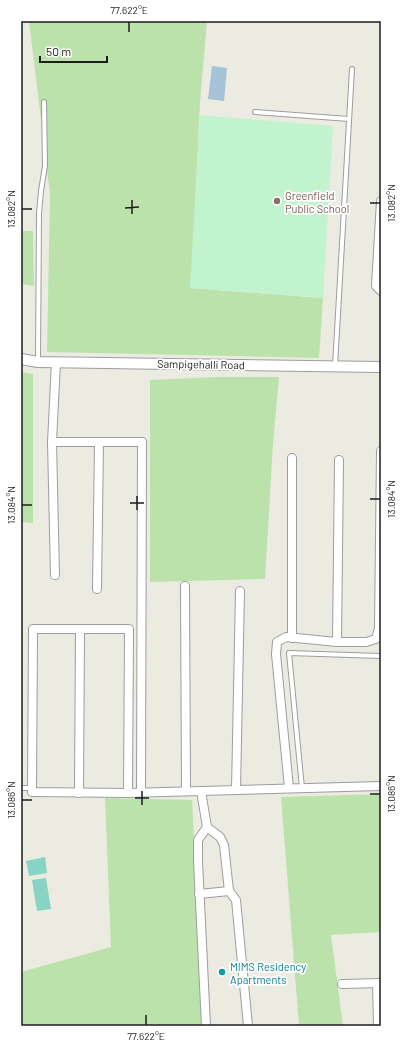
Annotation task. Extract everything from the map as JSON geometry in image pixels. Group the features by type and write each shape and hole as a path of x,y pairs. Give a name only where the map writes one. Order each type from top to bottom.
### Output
{"street":[{"path":"381,201 376,286 381,291"},
{"name":"Sampigehalli Road","path":"21,359 38,362 381,367"},
{"path":"54,575 52,442 56,362"},
{"path":"52,442 142,442 141,792"},
{"path":"97,588 99,442"},
{"path":"289,788 276,654 277,642 286,637 337,642 366,642 376,639 379,628 380,614 381,451"},
{"path":"292,458 292,638"},
{"path":"337,642 339,460"},
{"path":"185,586 186,791"},
{"path":"236,790 240,591"},
{"path":"128,793 129,629 33,629 32,792 128,793 381,786"},
{"path":"79,793 80,629"},
{"path":"201,791 206,827 198,840 206,1026"},
{"path":"206,827 220,837 224,845 229,891 236,900 248,1026"},
{"path":"200,894 229,891"},
{"path":"342,984 379,983 378,1026"}],"lane":[{"path":"335,366 352,69"},
{"path":"38,362 39,214 45,166 44,102"},
{"path":"255,112 349,119"},
{"path":"302,788 289,653 381,656"},
{"path":"21,788 32,788"}],"green space":[{"path":"29,21 207,21 200,103 191,288 323,298 319,358 47,352 50,194"},
{"path":"200,115 333,126 323,298 190,288"},
{"path":"21,231 33,231 34,286 21,284"},
{"path":"21,372 33,374 33,523 21,522"},
{"path":"215,377 279,377 273,444 265,579 150,582 150,380"},
{"path":"381,794 381,932 331,935 343,1026 299,1026 281,797"},
{"path":"105,798 192,800 204,1026 21,1026 21,972 111,947"}],"shaded area":[{"path":"212,66 227,68 224,101 208,99"},
{"path":"45,857 47,873 29,876 26,861"},
{"path":"46,878 51,909 37,911 32,880"}],"place":[{"name":"Greenfield Public School","path":"277,201"},
{"name":"MIMS Residency Apartments","path":"222,972"}]}
